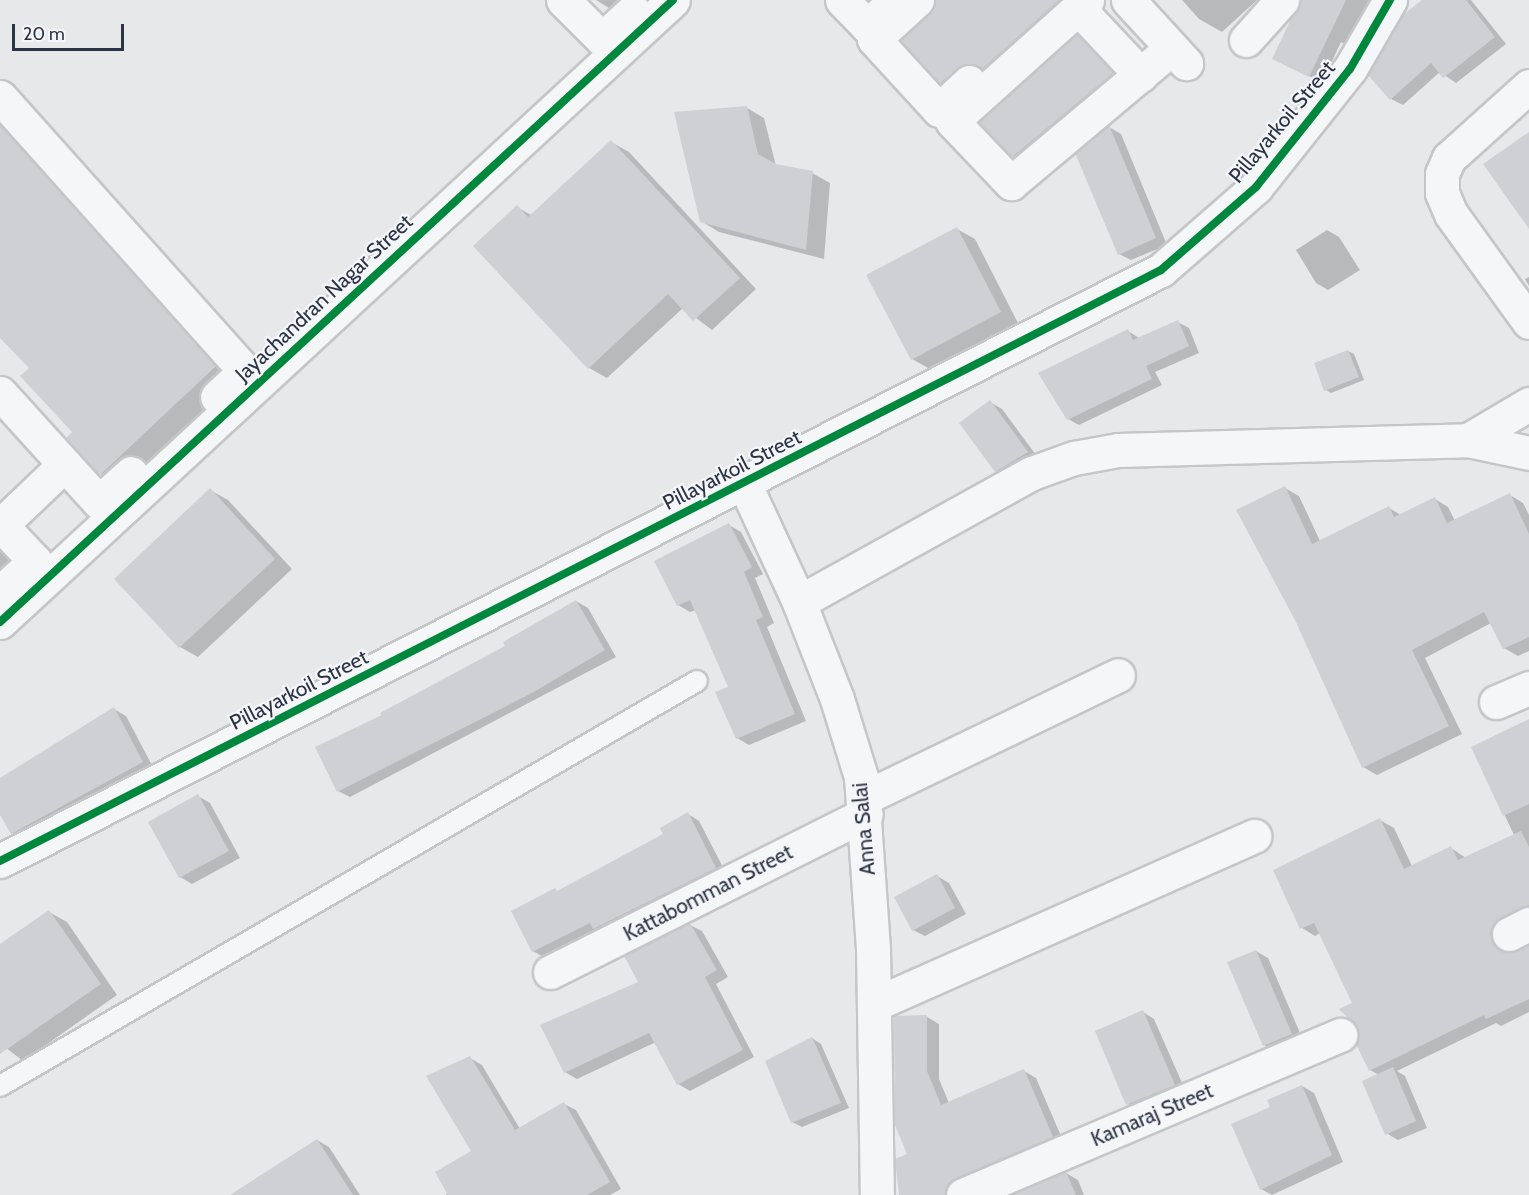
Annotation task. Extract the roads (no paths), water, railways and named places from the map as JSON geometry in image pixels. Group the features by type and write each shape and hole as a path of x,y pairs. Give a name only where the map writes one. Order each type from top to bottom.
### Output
{"street":[{"path":"563,0 602,39 645,0"},
{"name":"Jayachandran Nagar Street","path":"0,622 673,0"},
{"path":"842,0 867,26 896,0"},
{"path":"917,0 874,39 939,110 1074,3"},
{"path":"1074,3 952,121 1011,183 1141,75 1179,55 1128,0"},
{"path":"1246,40 1282,0"},
{"name":"Pillayarkoil Street","path":"0,861 745,484 1161,270 1256,187 1350,69 1390,0"},
{"path":"1074,3 1141,75"},
{"path":"1529,86 1449,158 1442,174 1442,193 1451,214 1529,321"},
{"path":"0,97 245,371 99,502 0,393"},
{"path":"1468,440 1529,404"},
{"path":"799,602 1032,473 1074,458 1118,450 1468,440 1529,453"},
{"path":"0,594 35,561 1,524 64,464"},
{"name":"Anna Salai","path":"745,484 799,602 837,699 865,806 875,1004 877,1195"},
{"name":"Kattabomman Street","path":"550,972 1118,675"},
{"path":"1496,702 1529,688"},
{"path":"875,1004 1255,836"},
{"name":"Kamaraj Street","path":"963,1195 1340,1035"}],"lane":[{"path":"0,1086 697,681"}]}
